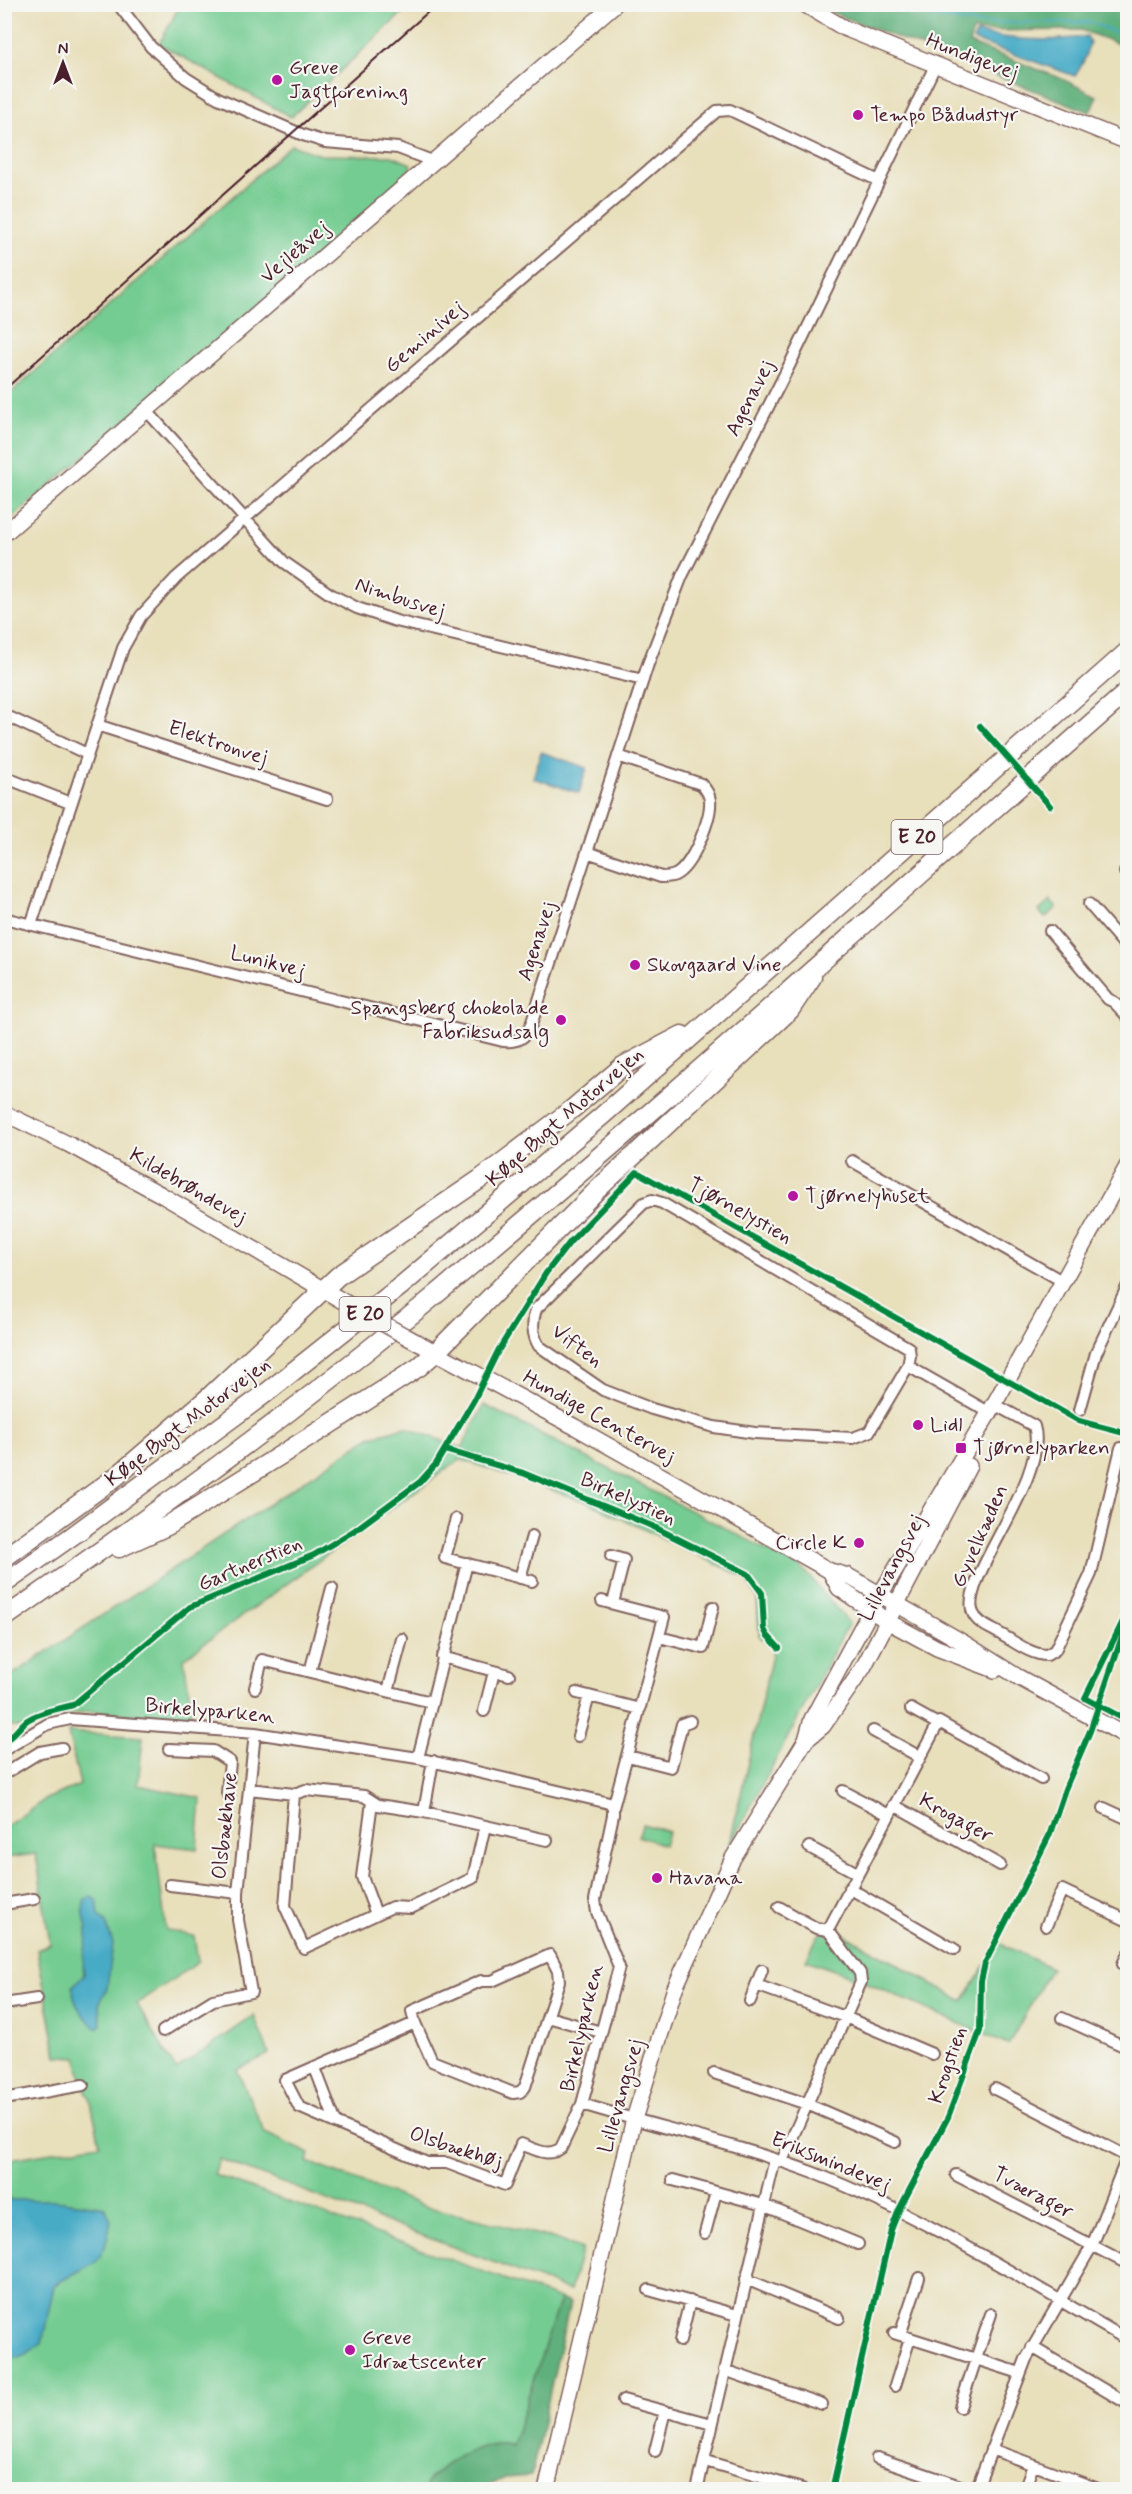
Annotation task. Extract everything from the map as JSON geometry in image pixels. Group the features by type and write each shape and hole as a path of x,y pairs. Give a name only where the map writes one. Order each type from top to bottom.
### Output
{"highway":[{"name":"Køge Bugt Motorvejen","path":"4,1584 175,1461 384,1300 503,1201 1128,651"},
{"name":"E 20","path":"4,1618 84,1563 276,1420 419,1308 540,1207 1128,691"},
{"path":"84,1563 167,1526 324,1428 435,1353 597,1190 790,1010 828,955"},
{"path":"4,1558 125,1469 210,1396 338,1276 479,1180 571,1110 623,1066 707,1022"}],"street":[{"path":"118,4 151,47 186,78 218,98 303,135 325,142 398,148 432,161"},
{"name":"Vejleåvej","path":"4,534 615,4"},
{"name":"Hundigevej","path":"804,4 844,28 1128,142"},
{"name":"Agenavej","path":"522,1040 531,1025 643,681 682,576 935,66"},
{"name":"Geminivej","path":"31,925 123,648 141,615 176,578 717,111 730,110 879,182"},
{"name":"Nimbusvej","path":"146,410 284,562 330,594 357,608 396,621 643,681"},
{"path":"11,718 87,754"},
{"name":"Elektronvej","path":"97,725 327,799"},
{"path":"587,852 661,877 670,877 678,873 695,851 704,832 710,799 707,790 701,784 618,756"},
{"path":"4,777 70,803"},
{"path":"1089,904 1128,949"},
{"name":"Lunikvej","path":"4,918 503,1041 522,1040"},
{"path":"1050,932 1107,999 1114,1002 1128,1017"},
{"name":"Kildebrøndevej","path":"4,1113 68,1144 160,1194 346,1303"},
{"path":"852,1161 1062,1281"},
{"name":"Lillevangsvej","path":"546,2490 634,2119 675,1988 733,1858 806,1740 812,1719 871,1610 992,1410 1062,1281 1122,1187 1128,1165"},
{"name":"Viften","path":"652,1200 662,1203 899,1341 909,1348 908,1366 876,1423 862,1437 738,1432 652,1409 603,1390 539,1346 534,1338 534,1317 536,1309 644,1203 652,1200"},
{"path":"1080,1410 1096,1353 1128,1286"},
{"name":"Hundige Centervej","path":"346,1303 577,1428 830,1571 848,1576 881,1594 1018,1677 1128,1737"},
{"path":"908,1366 992,1410"},
{"name":"Lillevangsvej","path":"806,1740 823,1726 863,1668 946,1513 992,1410"},
{"name":"Gyvelkæden","path":"992,1410 1034,1426 1036,1447 1027,1478 975,1587 971,1608 977,1620 1035,1653 1047,1655 1055,1650 1087,1585 1096,1558 1121,1448"},
{"path":"456,1518 445,1558 532,1581"},
{"path":"520,1578 532,1536"},
{"name":"Birkelyparken","path":"611,1556 624,1560 607,1602 664,1617 613,1808 595,1899 597,1912 619,1966 582,2104 634,2119"},
{"path":"418,1758 467,1563"},
{"name":"Hundige Centervej","path":"830,1571 839,1588 887,1621 937,1648 1018,1677"},
{"path":"310,1672 332,1588"},
{"path":"659,1637 703,1648 713,1607"},
{"path":"388,1691 402,1639"},
{"path":"442,1657 509,1675"},
{"name":"Birkelyparken","path":"255,1688 262,1660 431,1702"},
{"path":"484,1711 494,1672"},
{"path":"577,1693 640,1709"},
{"path":"578,1736 589,1696"},
{"path":"911,1709 938,1724 939,1722 1041,1779"},
{"name":"Birkelyparken","path":"4,1750 48,1724 70,1719 255,1733 433,1761 603,1801 613,1808"},
{"path":"628,1756 671,1767 682,1724 690,1721"},
{"name":"Krogager","path":"828,1930 938,1724"},
{"name":"Krogager","path":"873,1731 920,1757"},
{"name":"Olsbækhave","path":"163,2031 213,2000 251,1992 238,1920 238,1893 255,1733"},
{"path":"4,1774 40,1752 62,1748"},
{"name":"Olsbækhave","path":"169,1749 213,1751 230,1762 252,1764"},
{"path":"424,1812 433,1761"},
{"name":"Olsbækhave","path":"227,1793 230,1762"},
{"path":"249,1789 294,1794 306,1790 364,1796 378,1805 424,1812 547,1840"},
{"name":"Krogager","path":"843,1791 891,1810 1000,1865"},
{"path":"294,1794 285,1906 304,1948 392,1907 411,1908 473,1878 484,1826"},
{"path":"372,1802 363,1877 376,1914"},
{"path":"1104,1808 1128,1820"},
{"path":"809,1847 857,1873"},
{"name":"Olsbækhave","path":"170,1885 238,1893"},
{"path":"849,1888 954,1949"},
{"path":"1046,1926 1062,1890 1128,1921"},
{"path":"4,1904 34,1899"},
{"path":"698,2490 763,2205 779,2160 807,2104 861,1982 860,1973 828,1930 816,1928 779,1907"},
{"path":"550,1955 558,1971 559,1981 548,2017 525,2087 520,2092 513,2093 432,2061 415,2024 412,2011 481,1981 492,1981 550,1955"},
{"path":"750,2001 762,1970"},
{"path":"756,1985 846,2017 932,2054"},
{"path":"4,2004 37,1999"},
{"path":"548,2017 602,2032"},
{"path":"1062,2018 1128,2048"},
{"name":"Olsbækhøj","path":"415,2024 285,2080 298,2107 427,2163 447,2163 505,2185 521,2144 547,2154 555,2153 561,2148 582,2104"},
{"path":"315,2068 336,2123"},
{"path":"714,2073 807,2104 894,2142"},
{"path":"4,2099 83,2085"},
{"name":"Tværager","path":"976,2490 1020,2373 1032,2347 1092,2246 1127,2156 995,2089"},
{"name":"Eriksmindevej","path":"634,2119 779,2160 910,2216 1128,2340"},
{"name":"Tværager","path":"956,2175 1128,2264"},
{"path":"674,2180 763,2205 858,2244"},
{"path":"705,2234 716,2192"},
{"path":"895,2386 901,2336 919,2278"},
{"path":"746,2279 839,2318"},
{"path":"649,2290 737,2315"},
{"path":"680,2341 690,2301"},
{"path":"960,2407 991,2314"},
{"path":"901,2336 1020,2373"},
{"path":"1032,2347 1128,2404"},
{"path":"724,2370 822,2404"},
{"path":"623,2400 712,2424"},
{"path":"655,2451 665,2411"},
{"path":"991,2449 1100,2489"},
{"path":"877,2458 972,2490"},
{"path":"705,2461 802,2489"},
{"path":"1024,2490 1033,2465"}],"green space":[{"name":"Greve Jagtforening","path":"180,5 411,5 291,117 159,44"},
{"path":"817,5 1127,5 1127,47 1081,30 973,31 969,43 1060,78 1097,96 1090,112"},
{"path":"291,145 321,155 392,156 411,164 411,175 5,524 4,399"},
{"path":"1050,901 1057,908 1045,918 1039,911"},
{"path":"484,1405 801,1567 849,1623 729,1847 773,1651 759,1635 757,1598 746,1578 589,1503 460,1459 184,1658 193,1721 92,1711 53,1717 29,1728 5,1726 5,1680 370,1437 405,1427 462,1448"},
{"path":"68,1732 143,1737 138,1785 201,1798 197,1849 155,1844 166,1930 194,1936 198,1962 137,2004 176,2070 254,2016 269,2054 237,2070 265,2133 310,2154 308,2162 424,2206 556,2239 582,2249 570,2291 219,2159 214,2175 560,2299 512,2446 489,2445 467,2453 435,2473 424,2489 5,2489 5,2160 100,2144 90,2098 83,2085 77,2057 57,2056 37,1950 50,1944 36,1854 5,1858 4,1828 46,1799 80,1785"},
{"path":"643,1824 668,1832 664,1845 638,1836"},
{"path":"836,1930 963,2001 999,1943 1051,1968 1008,2045 854,1977 806,1960 819,1934"},
{"path":"560,2299 570,2303 531,2476 505,2478 482,2489 424,2489 435,2473 467,2453 489,2445 512,2446"}],"water":[{"path":"977,33 1032,40 1087,36 1090,43 1083,63 1075,76 973,40"},
{"path":"541,752 587,768 579,793 533,778"},
{"path":"91,1897 97,1900 99,1916 106,1923 113,1944 107,1988 99,2005 101,2025 97,2028 79,2010 73,1993 73,1986 84,1974 83,1960 87,1931 84,1904 85,1899"},
{"path":"8,2200 55,2200 105,2207 111,2221 105,2247 97,2261 54,2285 42,2343 26,2354 5,2362 4,2207"}],"waterway":[{"path":"900,4 916,14 974,23 1089,22 1128,37"}],"railway":[{"path":"4,390 437,4"}],"cycle path":[{"path":"980,726 1050,806"},
{"name":"Tjørnelystien","path":"4,1741 31,1718 73,1705 190,1607 314,1555 355,1530 420,1482 436,1464 474,1400 498,1351 546,1273 570,1242 637,1172 1079,1421 1128,1434"},
{"name":"Birkelystien","path":"445,1450 523,1473 652,1526 748,1574 762,1593 764,1629 779,1648"},
{"path":"1128,1611 1085,1698 1128,1721"},
{"name":"Krogstien","path":"832,2490 891,2230 899,2210 948,2117 980,2031 981,1981 985,1963 1049,1836 1065,1789 1090,1731 1124,1631 1122,1625"}],"place":[{"name":"Greve Jagtforening","path":"277,80"},
{"name":"Tempo Bådudstyr","path":"858,115"},
{"name":"Skovgaard Vine","path":"635,965"},
{"name":"Spangsberg chokolade Fabriksudsalg","path":"561,1020"},
{"name":"Tjørnelyhuset","path":"793,1196"},
{"name":"Lidl","path":"918,1425"},
{"name":"Tjørnelyparken","path":"961,1448"},
{"name":"Circle K","path":"859,1543"},
{"name":"Havana","path":"657,1878"},
{"name":"Greve Idrætscenter","path":"350,2350"}]}
